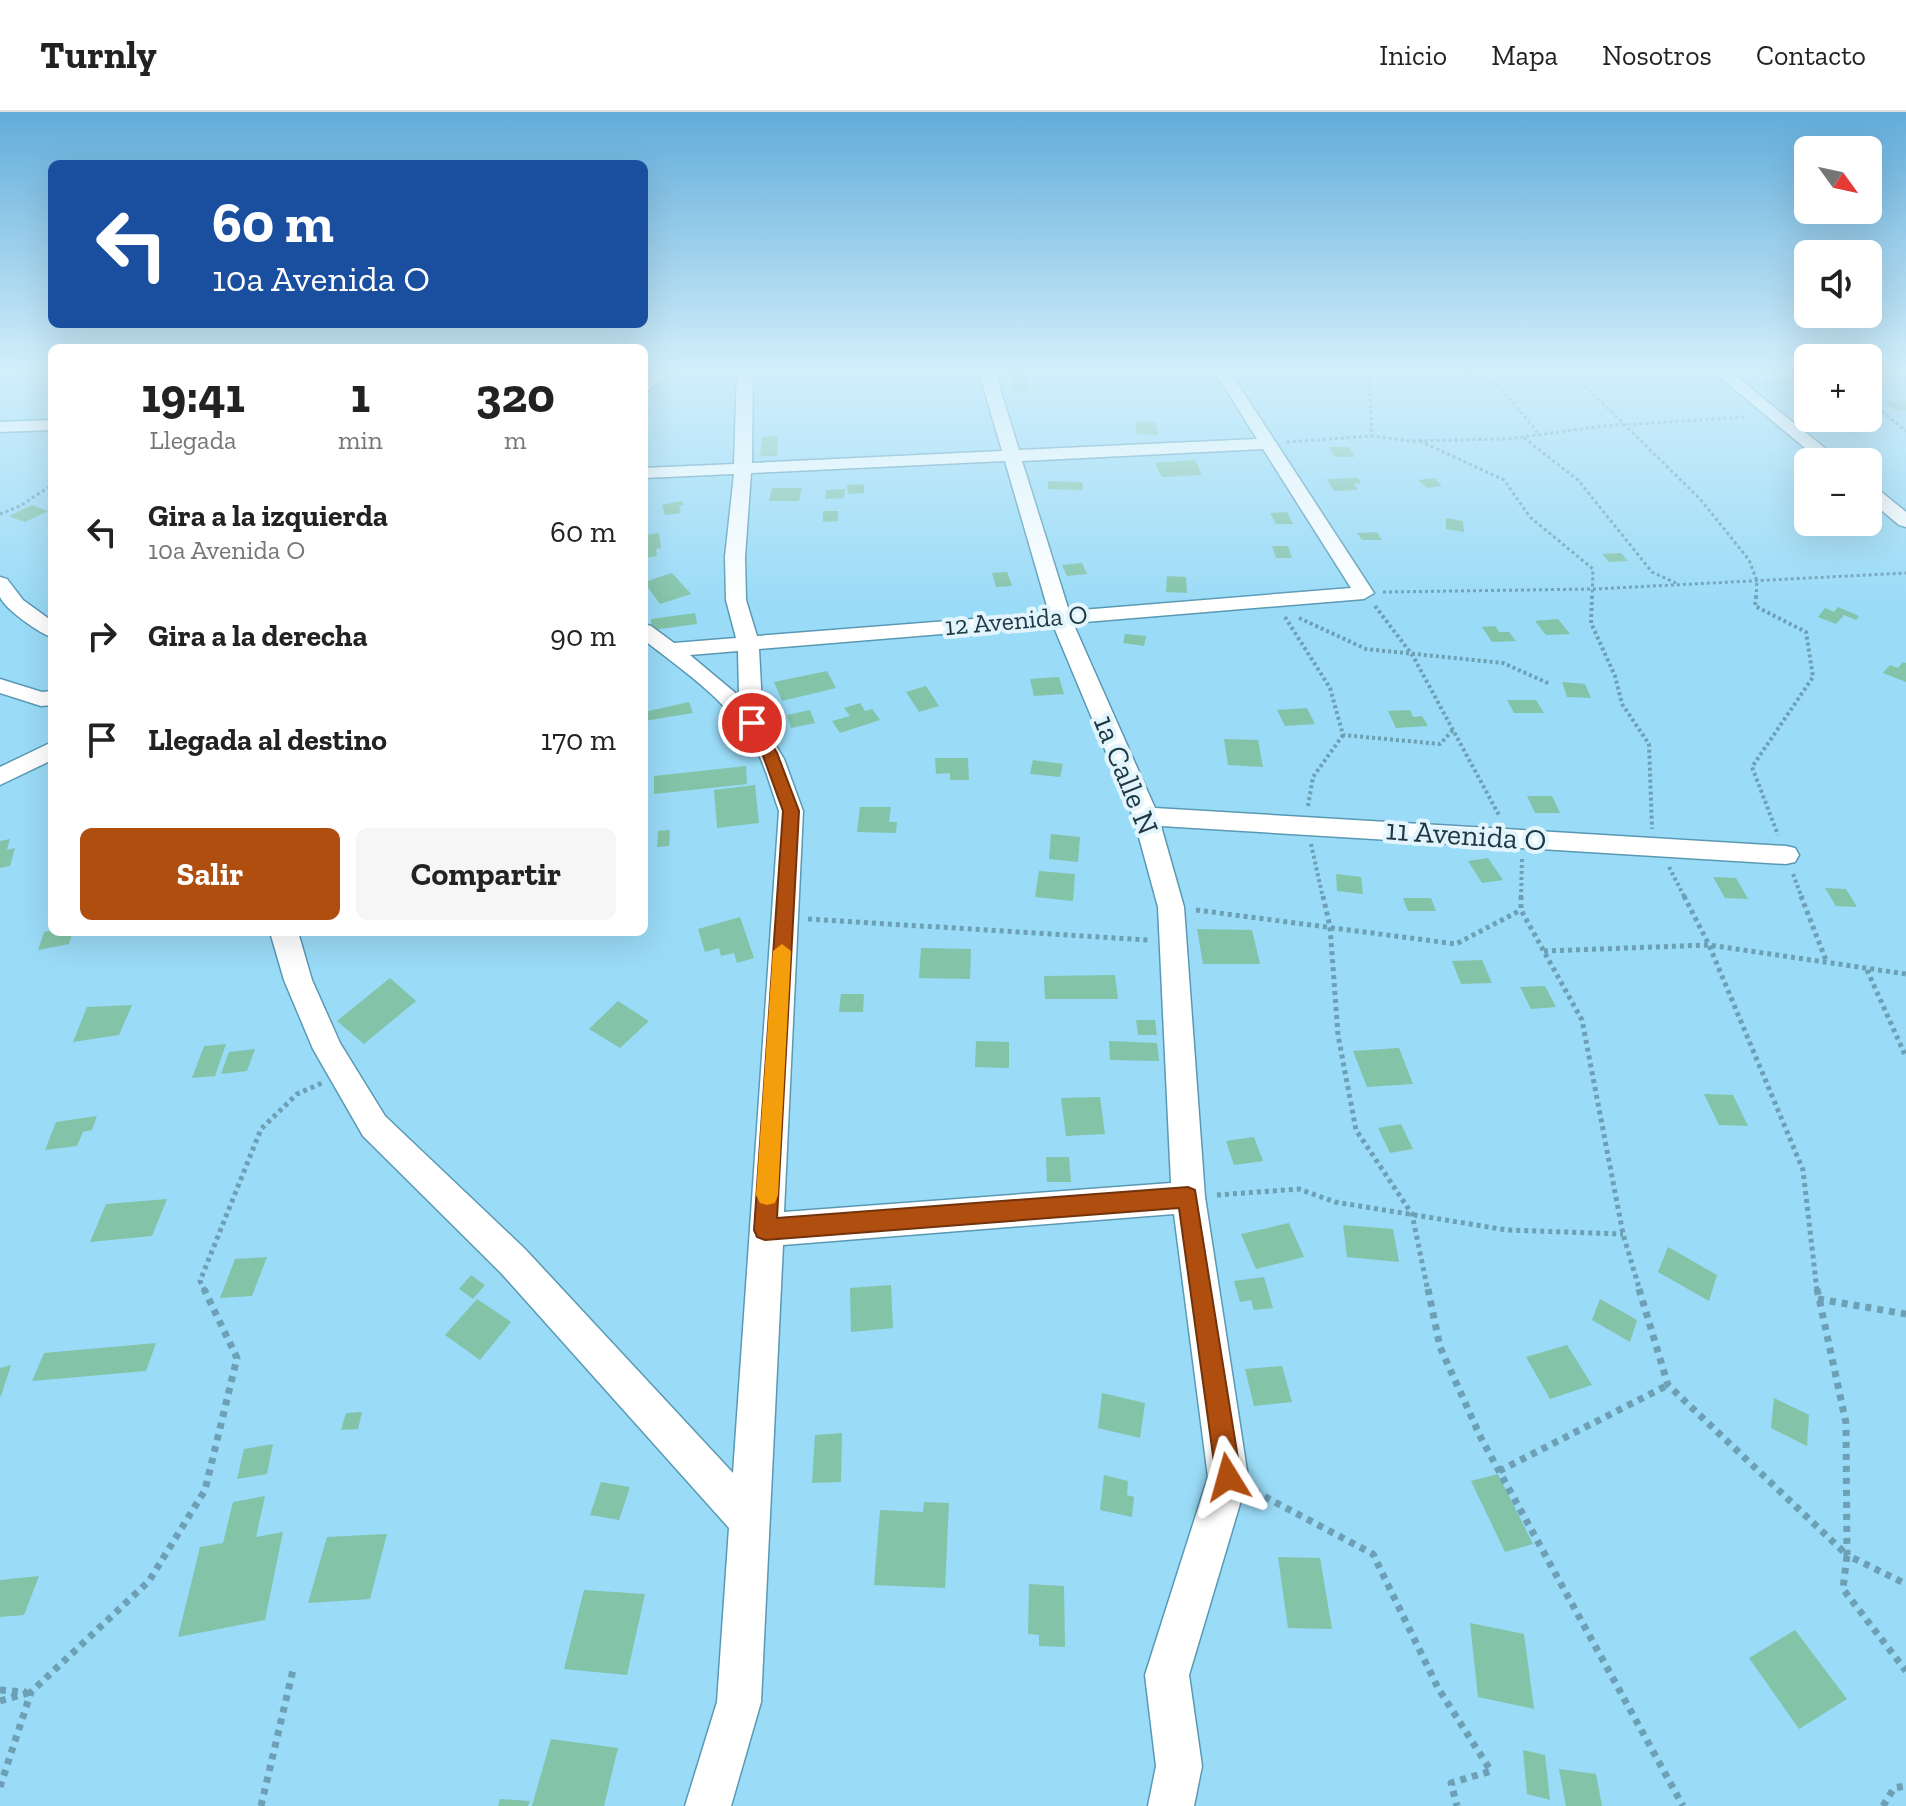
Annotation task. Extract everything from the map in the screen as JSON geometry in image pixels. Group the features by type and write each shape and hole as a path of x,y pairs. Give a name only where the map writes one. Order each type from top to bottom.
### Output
{"street":[{"path":"743,448 735,557 736,600 748,643 752,723"},
{"name":"1a Calle N","path":"1011,448 1060,616 1146,816 1171,907 1188,1197 1228,1477"},
{"path":"648,473 1193,448"},
{"path":"1269,448 1364,593"},
{"path":"1882,501 1906,521"},
{"path":"0,583 16,604 48,628"},
{"name":"12 Avenida O","path":"669,650 1364,593"},
{"path":"648,633 752,723 770,753 791,811 739,1702 708,1806"},
{"path":"0,686 48,698"},
{"path":"0,777 48,752"},
{"name":"11 Avenida O","path":"1146,816 1786,855"},
{"path":"285,936 298,980 343,1074 374,1126 513,1261 749,1520"},
{"path":"765,1230 1188,1197"},
{"path":"1171,1806 1179,1766 1167,1675 1228,1477"}],"path":[{"path":"1435,448 1504,480 1509,496 1572,555 1593,569 1595,589 1591,623 1615,676 1622,704 1649,744 1652,834 1709,945 1803,1170 1818,1299 1846,1423 1847,1555 1843,1589 1906,1671"},
{"path":"1537,448 1578,480 1652,572 1680,585"},
{"path":"1650,448 1701,500 1749,560 1757,581 1755,606 1806,632 1813,677 1776,740 1752,767 1827,963"},
{"path":"0,514 20,506 48,488"},
{"path":"1364,593 1595,589 1906,573"},
{"path":"1364,593 1413,656 1523,860 1521,910 1582,1020 1623,1234 1668,1385 1847,1555 1906,1584"},
{"path":"1343,735 1330,688 1281,609 1366,649 1503,663 1550,684"},
{"path":"1343,735 1440,744 1453,730"},
{"path":"1343,735 1313,777 1307,825 1330,927 1338,1035 1356,1130 1412,1214 1440,1347 1499,1471 1683,1806"},
{"path":"1171,907 1456,944 1521,910"},
{"path":"784,917 1174,942"},
{"path":"1544,951 1709,945 1906,974"},
{"path":"1867,969 1906,1057"},
{"path":"0,1701 31,1692 149,1581 205,1490 237,1358 200,1281 261,1129 297,1094 343,1074"},
{"path":"1188,1197 1299,1189 1335,1202 1507,1230 1623,1234"},
{"path":"1818,1299 1906,1314"},
{"path":"1499,1471 1668,1385"},
{"path":"1228,1477 1373,1554 1438,1688 1491,1771 1451,1783 1457,1806"},
{"path":"261,1806 293,1670"},
{"path":"0,1690 31,1692"},
{"path":"0,1787 31,1692"},
{"path":"1883,1806 1894,1788 1906,1786"}],"building":[{"path":"761,448 777,448 777,456 760,456"},
{"path":"1330,448 1350,448 1355,457 1335,457"},
{"path":"1195,460 1202,475 1162,477 1155,463"},
{"path":"1358,478 1361,483 1354,484 1358,490 1334,491 1327,479"},
{"path":"1434,478 1442,486 1427,488 1418,480"},
{"path":"1048,481 1082,482 1083,490 1048,489"},
{"path":"864,484 864,493 848,494 847,485"},
{"path":"772,488 802,488 799,501 769,501"},
{"path":"845,489 844,498 825,499 826,490"},
{"path":"682,501 684,505 679,506 681,513 665,515 662,505"},
{"path":"32,505 48,511 25,522 9,516"},
{"path":"823,511 838,511 838,521 823,522"},
{"path":"1287,512 1293,524 1276,524 1270,513"},
{"path":"1446,518 1463,521 1464,532 1446,529"},
{"path":"1377,532 1382,540 1362,540 1357,533"},
{"path":"659,533 661,548 656,549 657,556 648,557 648,534"},
{"path":"1272,546 1288,546 1292,558 1276,558"},
{"path":"1621,553 1628,561 1609,562 1602,554"},
{"path":"1082,563 1087,574 1067,576 1062,565"},
{"path":"1007,572 1012,586 996,587 992,573"},
{"path":"672,573 691,594 660,604 648,588 648,581"},
{"path":"1167,576 1186,577 1187,593 1166,592"},
{"path":"1838,607 1859,616 1856,620 1844,615 1836,624 1818,617 1825,608 1834,612"},
{"path":"695,613 697,624 652,630 651,619"},
{"path":"1558,619 1570,634 1546,635 1535,621"},
{"path":"1495,626 1499,632 1509,632 1516,641 1492,642 1482,627"},
{"path":"1125,634 1146,636 1144,646 1123,643"},
{"path":"1903,662 1906,663 1906,682 1883,673 1890,665 1898,668"},
{"path":"827,671 836,688 782,701 774,682"},
{"path":"1059,677 1064,694 1034,696 1030,679"},
{"path":"1562,682 1585,684 1591,698 1567,697"},
{"path":"926,686 939,706 919,712 906,692"},
{"path":"1507,700 1536,700 1544,713 1514,713"},
{"path":"689,702 693,713 648,720 648,711"},
{"path":"860,703 865,711 872,709 880,720 840,733 832,721 850,716 844,708"},
{"path":"1307,708 1315,724 1285,726 1277,710"},
{"path":"810,710 815,723 791,728 787,715"},
{"path":"1410,710 1413,717 1422,716 1428,726 1396,728 1388,711"},
{"path":"1224,739 1258,740 1263,767 1228,765"},
{"path":"935,758 968,758 969,780 950,780 950,773 936,774"},
{"path":"1033,760 1063,764 1060,777 1030,774"},
{"path":"746,766 747,784 654,794 654,776"},
{"path":"755,785 759,823 717,828 714,790"},
{"path":"1527,796 1552,796 1560,813 1535,813"},
{"path":"860,807 891,807 889,822 897,822 896,833 857,832"},
{"path":"670,830 669,846 657,847 658,831"},
{"path":"1051,834 1080,837 1078,862 1049,859"},
{"path":"10,839 7,850 15,848 10,866 0,868 0,841"},
{"path":"1488,858 1503,880 1482,883 1468,861"},
{"path":"1039,871 1075,874 1073,901 1035,897"},
{"path":"1336,874 1361,877 1363,894 1337,891"},
{"path":"1713,877 1736,878 1748,899 1725,898"},
{"path":"1825,888 1846,889 1857,907 1836,906"},
{"path":"1403,898 1431,898 1436,911 1408,911"},
{"path":"740,917 754,958 737,963 734,953 721,956 719,948 705,952 698,929"},
{"path":"1197,929 1252,930 1260,964 1203,964"},
{"path":"48,931 48,936 72,936 69,944 38,950 44,932"},
{"path":"921,948 971,949 970,979 919,978"},
{"path":"1482,960 1492,983 1461,984 1452,961"},
{"path":"1115,975 1118,999 1045,999 1044,976"},
{"path":"390,978 416,1001 364,1044 337,1021"},
{"path":"1545,986 1556,1007 1531,1009 1520,987"},
{"path":"841,994 864,994 863,1012 839,1012"},
{"path":"618,1001 649,1021 620,1048 589,1029"},
{"path":"132,1005 119,1035 73,1042 87,1007"},
{"path":"1136,1020 1155,1020 1157,1035 1138,1035"},
{"path":"976,1041 1009,1042 1009,1068 975,1067"},
{"path":"1109,1041 1157,1043 1159,1061 1110,1060"},
{"path":"226,1044 215,1076 192,1078 204,1046"},
{"path":"1399,1048 1413,1084 1367,1087 1353,1051"},
{"path":"255,1049 247,1071 221,1074 229,1052"},
{"path":"1704,1094 1733,1095 1748,1126 1719,1125"},
{"path":"1100,1097 1105,1134 1066,1136 1061,1098"},
{"path":"97,1116 92,1130 83,1132 77,1146 45,1150 56,1122"},
{"path":"1401,1124 1413,1149 1390,1153 1378,1128"},
{"path":"1254,1137 1263,1161 1234,1165 1226,1141"},
{"path":"1046,1157 1069,1157 1071,1182 1047,1182"},
{"path":"167,1199 152,1236 90,1242 106,1204"},
{"path":"1289,1223 1304,1257 1256,1269 1241,1234"},
{"path":"1343,1225 1393,1229 1399,1262 1347,1257"},
{"path":"1668,1247 1717,1275 1709,1301 1658,1272"},
{"path":"267,1257 252,1296 220,1298 235,1259"},
{"path":"471,1275 485,1285 473,1299 459,1289"},
{"path":"1264,1277 1273,1308 1254,1310 1251,1300 1240,1302 1234,1281"},
{"path":"891,1285 893,1328 851,1332 850,1288"},
{"path":"477,1299 511,1322 480,1360 445,1335"},
{"path":"1600,1299 1637,1320 1630,1342 1592,1320"},
{"path":"156,1343 146,1371 32,1381 44,1353"},
{"path":"1567,1345 1592,1385 1550,1399 1526,1357"},
{"path":"11,1365 1,1396 0,1396 0,1368"},
{"path":"1282,1366 1292,1402 1254,1406 1245,1369"},
{"path":"1102,1393 1145,1403 1140,1438 1098,1428"},
{"path":"1774,1398 1809,1415 1807,1446 1771,1428"},
{"path":"362,1412 358,1429 341,1430 346,1413"},
{"path":"842,1433 841,1482 812,1483 815,1435"},
{"path":"273,1444 267,1474 237,1479 244,1449"},
{"path":"1498,1474 1533,1544 1505,1552 1471,1481"},
{"path":"1104,1475 1128,1481 1127,1495 1134,1497 1132,1517 1100,1510"},
{"path":"601,1482 630,1487 619,1520 590,1515"},
{"path":"265,1496 256,1537 283,1532 265,1620 178,1637 200,1547 223,1543 233,1502"},
{"path":"924,1502 949,1503 945,1588 874,1585 880,1510 923,1512"},
{"path":"387,1534 370,1599 308,1603 327,1537"},
{"path":"1278,1557 1320,1558 1332,1629 1288,1628"},
{"path":"39,1576 24,1615 0,1617 0,1580"},
{"path":"1029,1584 1064,1586 1065,1647 1039,1646 1039,1635 1028,1634"},
{"path":"584,1590 645,1594 627,1675 564,1669"},
{"path":"1470,1623 1524,1634 1534,1709 1478,1697"},
{"path":"1795,1630 1847,1699 1799,1729 1749,1658"},
{"path":"551,1739 618,1748 604,1806 532,1806"},
{"path":"1523,1750 1545,1755 1550,1800 1527,1794"},
{"path":"1559,1769 1596,1774 1602,1806 1566,1806"},
{"path":"500,1799 530,1801 528,1806 498,1806"}],"slow traffic":[{"path":"767,1195 782,951"}],"route":[{"path":"752,723 770,753 791,811 765,1230 1188,1197 1228,1477"}]}
